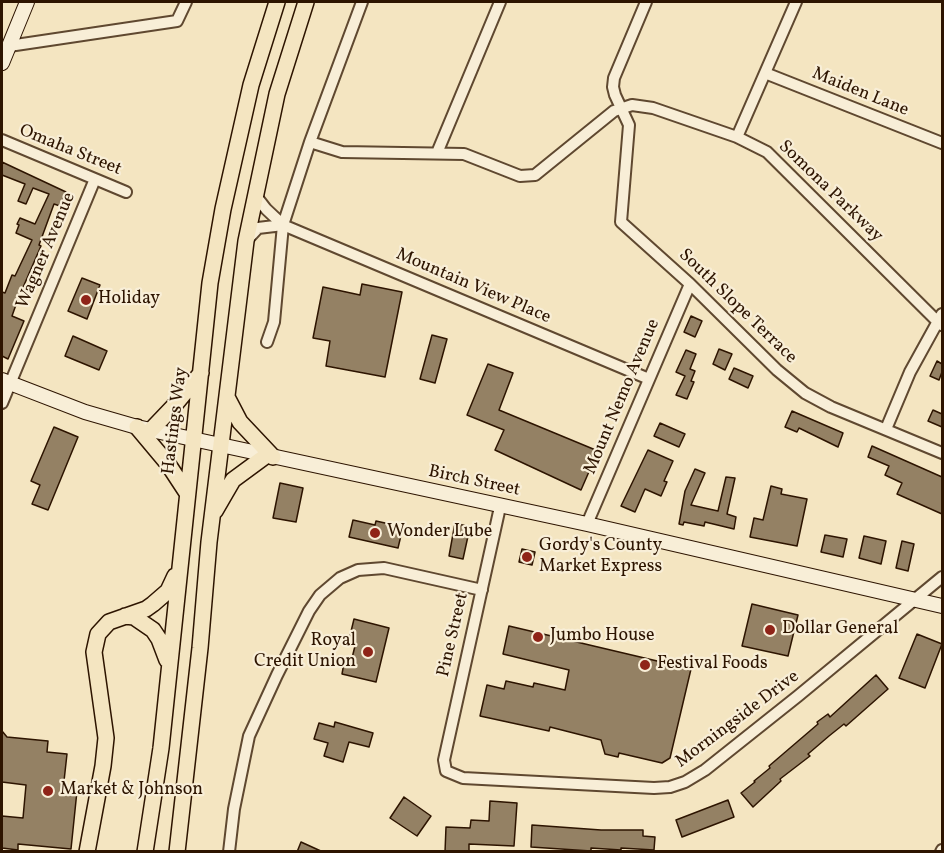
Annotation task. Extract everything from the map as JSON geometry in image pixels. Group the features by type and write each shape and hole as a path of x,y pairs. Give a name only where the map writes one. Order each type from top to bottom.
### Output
{"main road":[{"path":"2,63 27,2"},
{"name":"Hastings Way","path":"145,850 161,748 210,283 223,209 251,86 278,2"},
{"path":"177,852 212,516 246,241 277,94 306,2"},
{"path":"187,493 144,428 173,407 201,373"},
{"name":"Birch Street","path":"6,381 85,412 144,428 500,507 587,524 942,606"},
{"path":"212,516 233,480 270,456 240,422 228,399"},
{"path":"87,852 106,738 94,652 99,634 109,622 146,609 168,591 180,565"},
{"path":"125,616 134,617 153,630 169,664"}],"street":[{"path":"9,46 177,21 186,2"},
{"path":"267,342 274,322 284,225 310,142 362,2"},
{"path":"437,153 500,2"},
{"path":"310,142 342,152 464,154 520,176 535,175 605,116 622,107 615,94 614,78 646,2"},
{"path":"737,137 796,2"},
{"name":"Maiden Lane","path":"765,74 942,143"},
{"name":"Somona Parkway","path":"622,107 632,105 652,108 737,137 777,159 941,321"},
{"name":"South Slope Terrace","path":"622,107 629,125 621,222 690,284 777,370 806,393 831,407 942,453"},
{"name":"Omaha Street","path":"2,140 126,192"},
{"name":"Wagner Avenue","path":"2,403 6,381 95,179"},
{"name":"Mountain View Place","path":"256,196 266,209 284,225 649,379"},
{"path":"246,241 258,228 284,225"},
{"name":"Mount Nemo Avenue","path":"587,524 690,284"},
{"path":"886,429 910,372 941,321"},
{"name":"Pine Street","path":"446,771 443,764 446,749 500,507"},
{"path":"229,852 234,809 249,736 309,611 320,595 340,578 358,570 384,568 482,590"},
{"name":"Morningside Drive","path":"446,771 463,778 670,788 705,770 942,577"}],"building":[{"path":"2,162 66,192 60,206 54,204 39,245 41,246 12,316 24,321 8,359 2,356 2,292 5,293 12,275 15,276 32,240 16,233 19,225 17,224 20,218 35,224 49,194 33,188 26,204 18,201 25,184 2,175"},
{"path":"82,278 100,285 87,319 68,311"},
{"path":"362,284 402,292 385,377 326,366 330,341 313,338 323,287 360,295"},
{"path":"691,316 702,321 695,337 684,332"},
{"path":"432,335 447,339 435,383 420,379"},
{"path":"73,336 107,351 99,370 65,356"},
{"path":"719,349 732,354 725,370 713,364"},
{"path":"686,350 696,354 690,369 695,371 691,381 694,382 687,399 676,395 685,376 676,372"},
{"path":"937,361 942,364 939,380 930,376"},
{"path":"488,364 513,373 499,410 598,451 581,490 495,450 504,430 467,415"},
{"path":"734,368 753,376 748,388 729,379"},
{"path":"933,410 942,414 942,427 928,421"},
{"path":"792,411 843,433 838,447 799,428 797,432 785,427"},
{"path":"660,423 685,434 679,447 654,436"},
{"path":"54,427 78,437 48,510 32,504 40,485 31,481"},
{"path":"872,446 942,477 942,514 897,494 902,483 885,475 889,466 868,457"},
{"path":"648,450 673,461 664,481 667,482 661,496 645,489 635,512 621,506"},
{"path":"695,469 705,473 691,505 718,511 726,477 735,478 727,514 736,517 734,529 705,522 704,526 684,522 683,525 679,524 685,491"},
{"path":"280,483 303,488 296,522 273,518"},
{"path":"771,486 782,489 781,494 807,499 797,546 750,537 754,518 763,520"},
{"name":"Wonder Lube","path":"353,520 375,525 376,521 403,527 398,548 349,537"},
{"path":"455,523 470,527 463,559 449,556"},
{"path":"825,535 847,539 843,557 821,552"},
{"path":"864,536 886,541 881,564 859,558"},
{"path":"902,541 914,544 908,571 896,568"},
{"name":"Gordy's County Market Express","path":"522,549 535,552 532,565 519,562"},
{"name":"Dollar General","path":"752,604 798,615 788,656 742,646"},
{"name":"Royal Credit Union","path":"354,619 389,628 376,682 342,674 344,663 352,658 355,646 348,644"},
{"path":"509,626 691,669 670,758 662,763 619,753 618,757 605,754 601,740 550,727 549,731 480,716 487,685 504,689 506,681 533,687 534,683 565,690 569,670 503,654"},
{"path":"917,634 942,644 925,688 899,678"},
{"path":"876,675 888,689 846,726 844,724 808,754 810,756 780,779 781,781 753,807 741,793 818,724 817,722 828,714 830,717"},
{"path":"335,722 373,733 369,747 349,742 343,762 324,756 328,743 314,739 319,723 334,727"},
{"name":"Market & Johnson","path":"2,731 7,737 48,741 47,752 67,754 63,790 77,791 71,849 18,844 18,850 2,848 2,816 23,818 26,785 2,782"},
{"path":"404,797 431,816 417,836 390,818"},
{"path":"728,800 734,817 682,837 676,820"},
{"path":"490,801 517,803 514,846 469,844 469,852 445,852 446,827 470,828 471,820 489,821"},
{"path":"532,825 601,830 643,830 643,836 655,837 654,850 591,848 591,851 531,847"},
{"path":"301,842 323,852 297,852"}],"place":[{"name":"Holiday","path":"86,300"},
{"name":"Wonder Lube","path":"375,533"},
{"name":"Gordy's County Market Express","path":"527,557"},
{"name":"Dollar General","path":"770,630"},
{"name":"Jumbo House","path":"538,637"},
{"name":"Royal Credit Union","path":"368,652"},
{"name":"Festival Foods","path":"645,665"},
{"name":"Market & Johnson","path":"48,791"}]}
